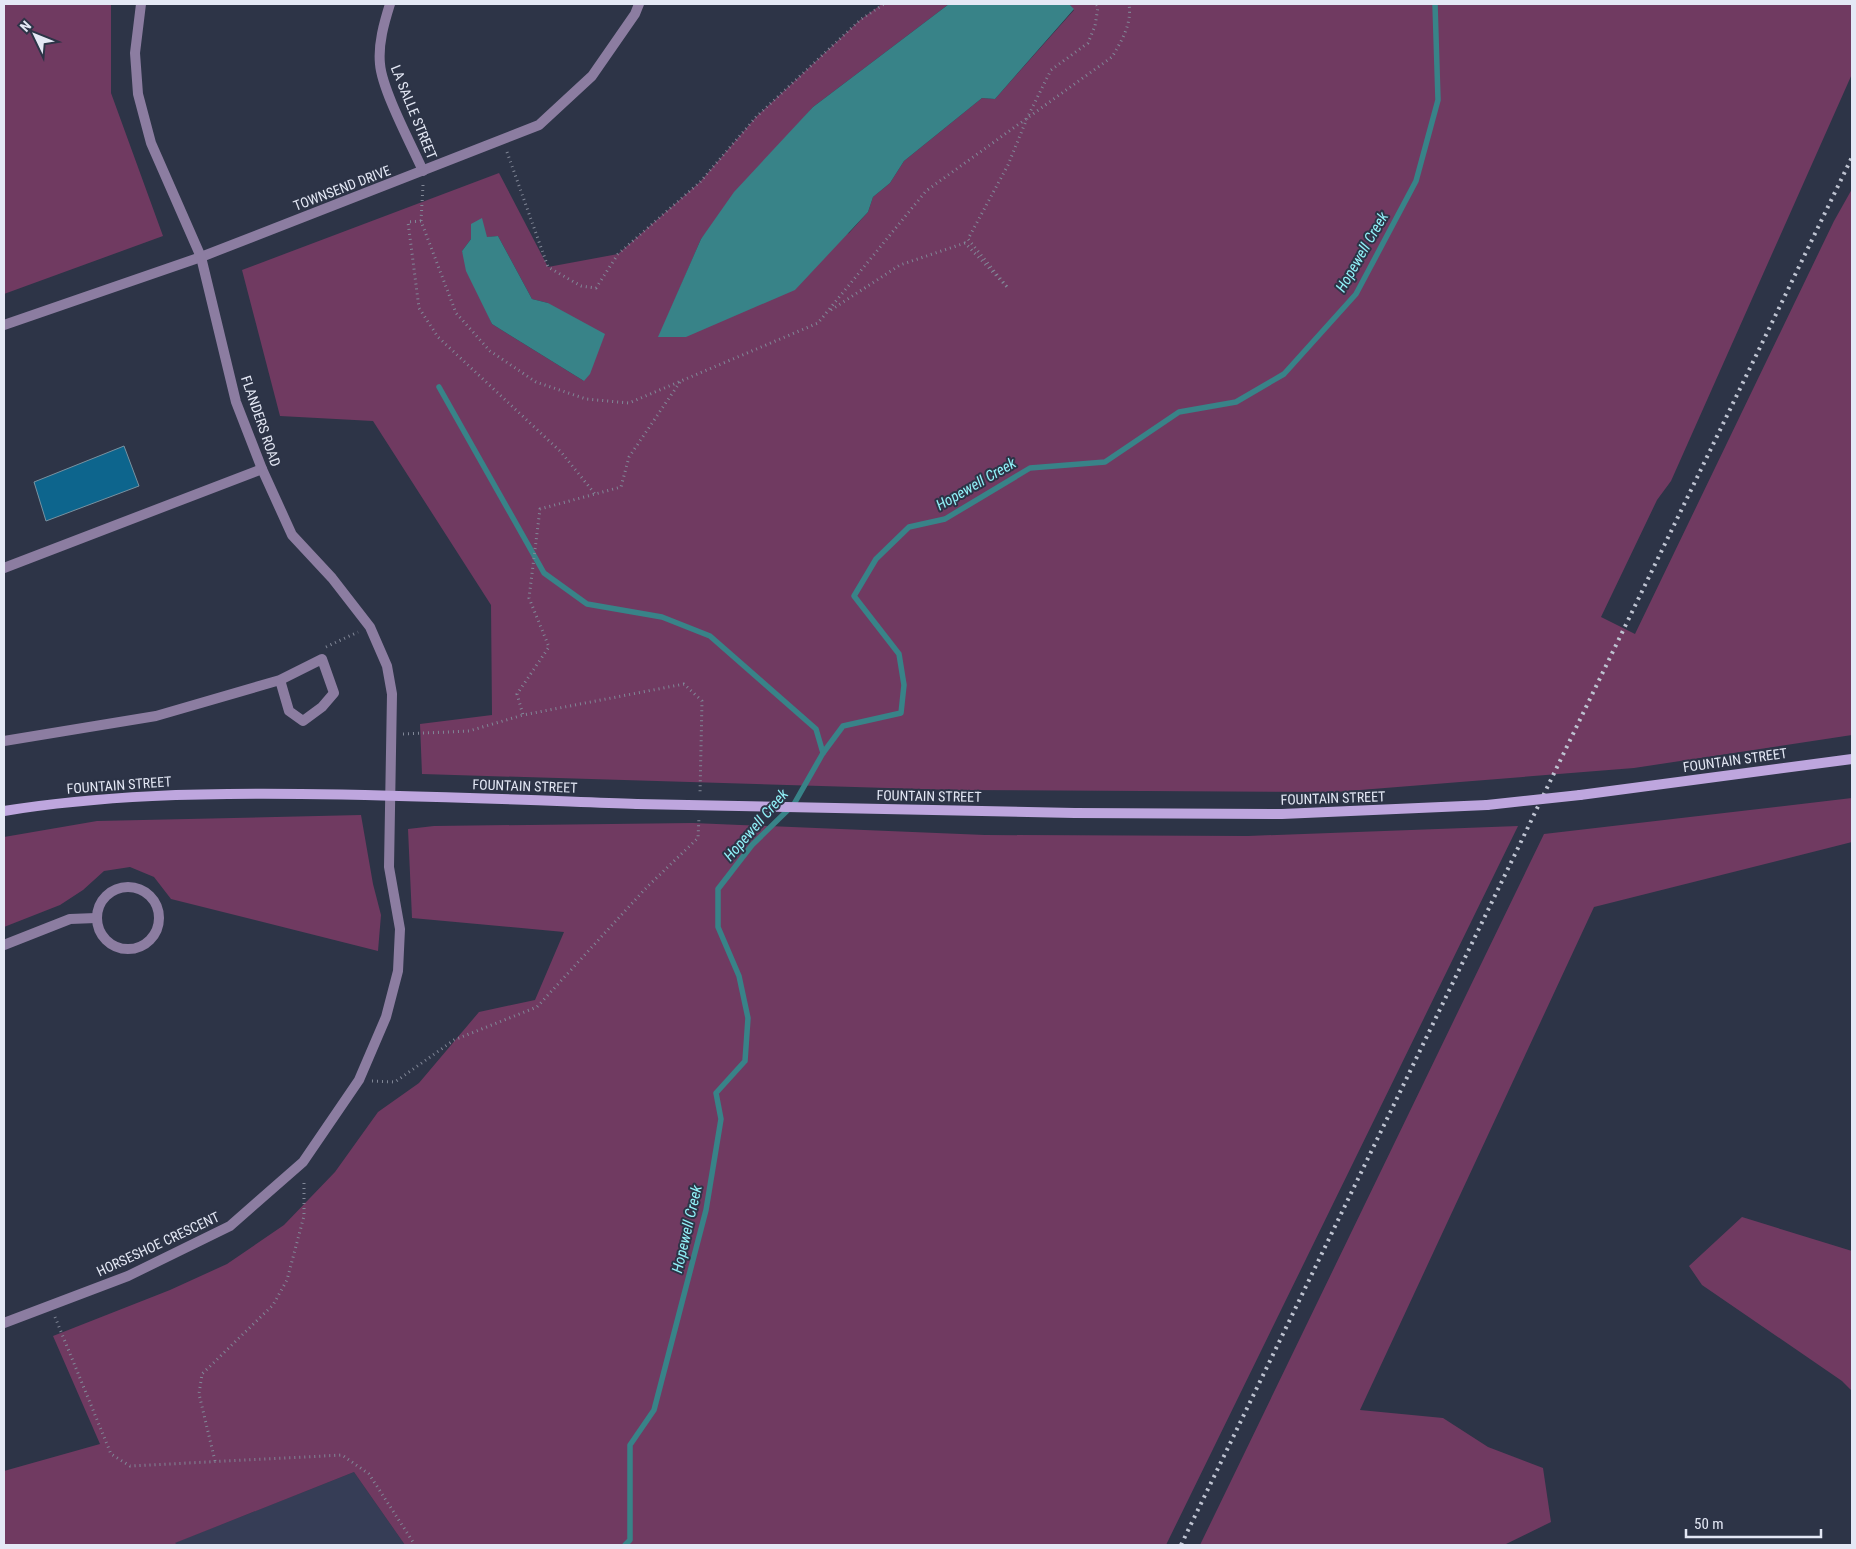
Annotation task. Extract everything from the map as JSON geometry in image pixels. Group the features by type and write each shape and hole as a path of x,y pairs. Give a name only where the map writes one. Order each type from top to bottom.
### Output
{"main road":[{"name":"FOUNTAIN STREET","path":"4,811 102,798 236,793 392,795 637,804 1075,813 1282,814 1487,805 1580,795 1852,759"}],"street":[{"name":"FLANDERS ROAD","path":"141,4 134,53 138,94 151,142 201,257 236,402 262,469 292,535 332,578 370,627 387,666 392,694 392,795"},
{"name":"LA SALLE STREET","path":"390,4 382,31 380,66 388,91 423,171"},
{"name":"TOWNSEND DRIVE","path":"4,325 201,257 539,125 592,76 635,14 639,4"},
{"path":"4,568 262,469"},
{"path":"4,741 156,716 280,680 322,660 334,692 322,707 303,721 289,711 280,680"},
{"name":"HORSESHOE CRESCENT","path":"4,1323 128,1276 230,1226 303,1162 359,1080 386,1018 398,971 400,928 389,867 392,795"},
{"path":"122,886 144,890 158,906 158,928 144,945 123,950 104,939 96,918 103,898 122,886"},
{"path":"4,945 70,919 96,918"}],"path":[{"path":"503,140 548,267 581,286 596,288 618,254 700,182 756,116 860,20 884,4"},
{"path":"828,311 900,265 968,240 1008,166 1028,116 1051,70 1088,43 1096,26 1098,7 1096,4"},
{"path":"423,171 422,221 456,313 490,350 536,382 586,399 630,403 818,323 926,191 1112,57 1124,38 1130,14 1129,4"},
{"path":"422,221 408,222 419,308 438,337 561,452 595,494"},
{"path":"964,243 1008,288 968,240"},
{"path":"523,715 517,694 549,648 529,598 540,509 620,487 629,457 680,382"},
{"path":"322,660 327,645 370,627"},
{"path":"391,734 469,731 523,715 684,684 702,701 699,798"},
{"path":"359,1080 395,1082 454,1040 537,1007 647,887 698,838 699,808"},
{"path":"215,1461 199,1394 202,1374 273,1305 287,1280 304,1216 303,1162"},
{"path":"50,1305 110,1454 130,1466 342,1455 369,1474 415,1545"}],"shaded area":[{"path":"4,4 111,4 111,93 163,236 4,294"},
{"path":"882,4 949,4 813,107 701,239 659,337 849,233 868,212 873,197 890,183 904,161 982,98 995,99 1074,10 1069,4 1852,4 1852,74 1671,481 1657,500 1601,617 1635,634 1834,221 1852,189 1852,735 1634,768 1335,792 955,790 422,774 420,724 492,715 491,605 373,421 280,416 242,270 499,173 548,267 618,254 700,182 756,117 860,20","holes":["498,236 532,299 548,303 584,381 492,324 462,251 471,239"]},
{"path":"949,4 1069,4 1074,9 995,99 982,98 904,161 890,183 873,197 868,212 795,290 686,337 658,337 701,239 734,192 813,107"},
{"path":"482,218 487,237 498,236 532,299 548,303 605,334 590,374 584,381 492,324 466,271 462,251 471,239 471,224"},
{"path":"1852,798 1852,842 1594,907 1360,1410 1443,1418 1488,1447 1543,1468 1551,1522 1504,1545 1200,1545 1544,834"},
{"path":"361,815 373,884 381,915 378,951 171,899 154,877 130,867 104,871 83,890 60,905 4,927 4,837 97,821"},
{"path":"693,823 985,835 1248,836 1518,826 1166,1545 405,1545 354,1472 175,1543 178,1545 4,1545 4,1471 100,1444 53,1336 170,1290 227,1264 284,1225 335,1172 378,1112 419,1083 479,1012 535,1000 564,932 412,918 408,829 434,826"},
{"path":"1742,1217 1852,1251 1852,1391 1842,1381 1702,1285 1689,1266"},
{"path":"354,1472 405,1545 178,1545 174,1543"}],"building":[{"path":"124,446 139,486 46,521 34,482"}],"waterway":[{"name":"Hopewell Creek","path":"625,1545 630,1540 630,1445 654,1410 706,1210 721,1119 716,1093 745,1061 748,1018 739,976 718,927 718,889 752,845 794,804 823,753 843,726 901,713 904,685 899,654 854,596 876,559 909,527 945,519 1030,468 1105,462 1179,412 1236,402 1284,374 1356,294 1416,181 1438,100 1435,4"},
{"path":"439,387 544,573 587,604 662,617 710,636 816,729 823,753"}],"railway":[{"path":"1181,1545 1852,157"}]}
